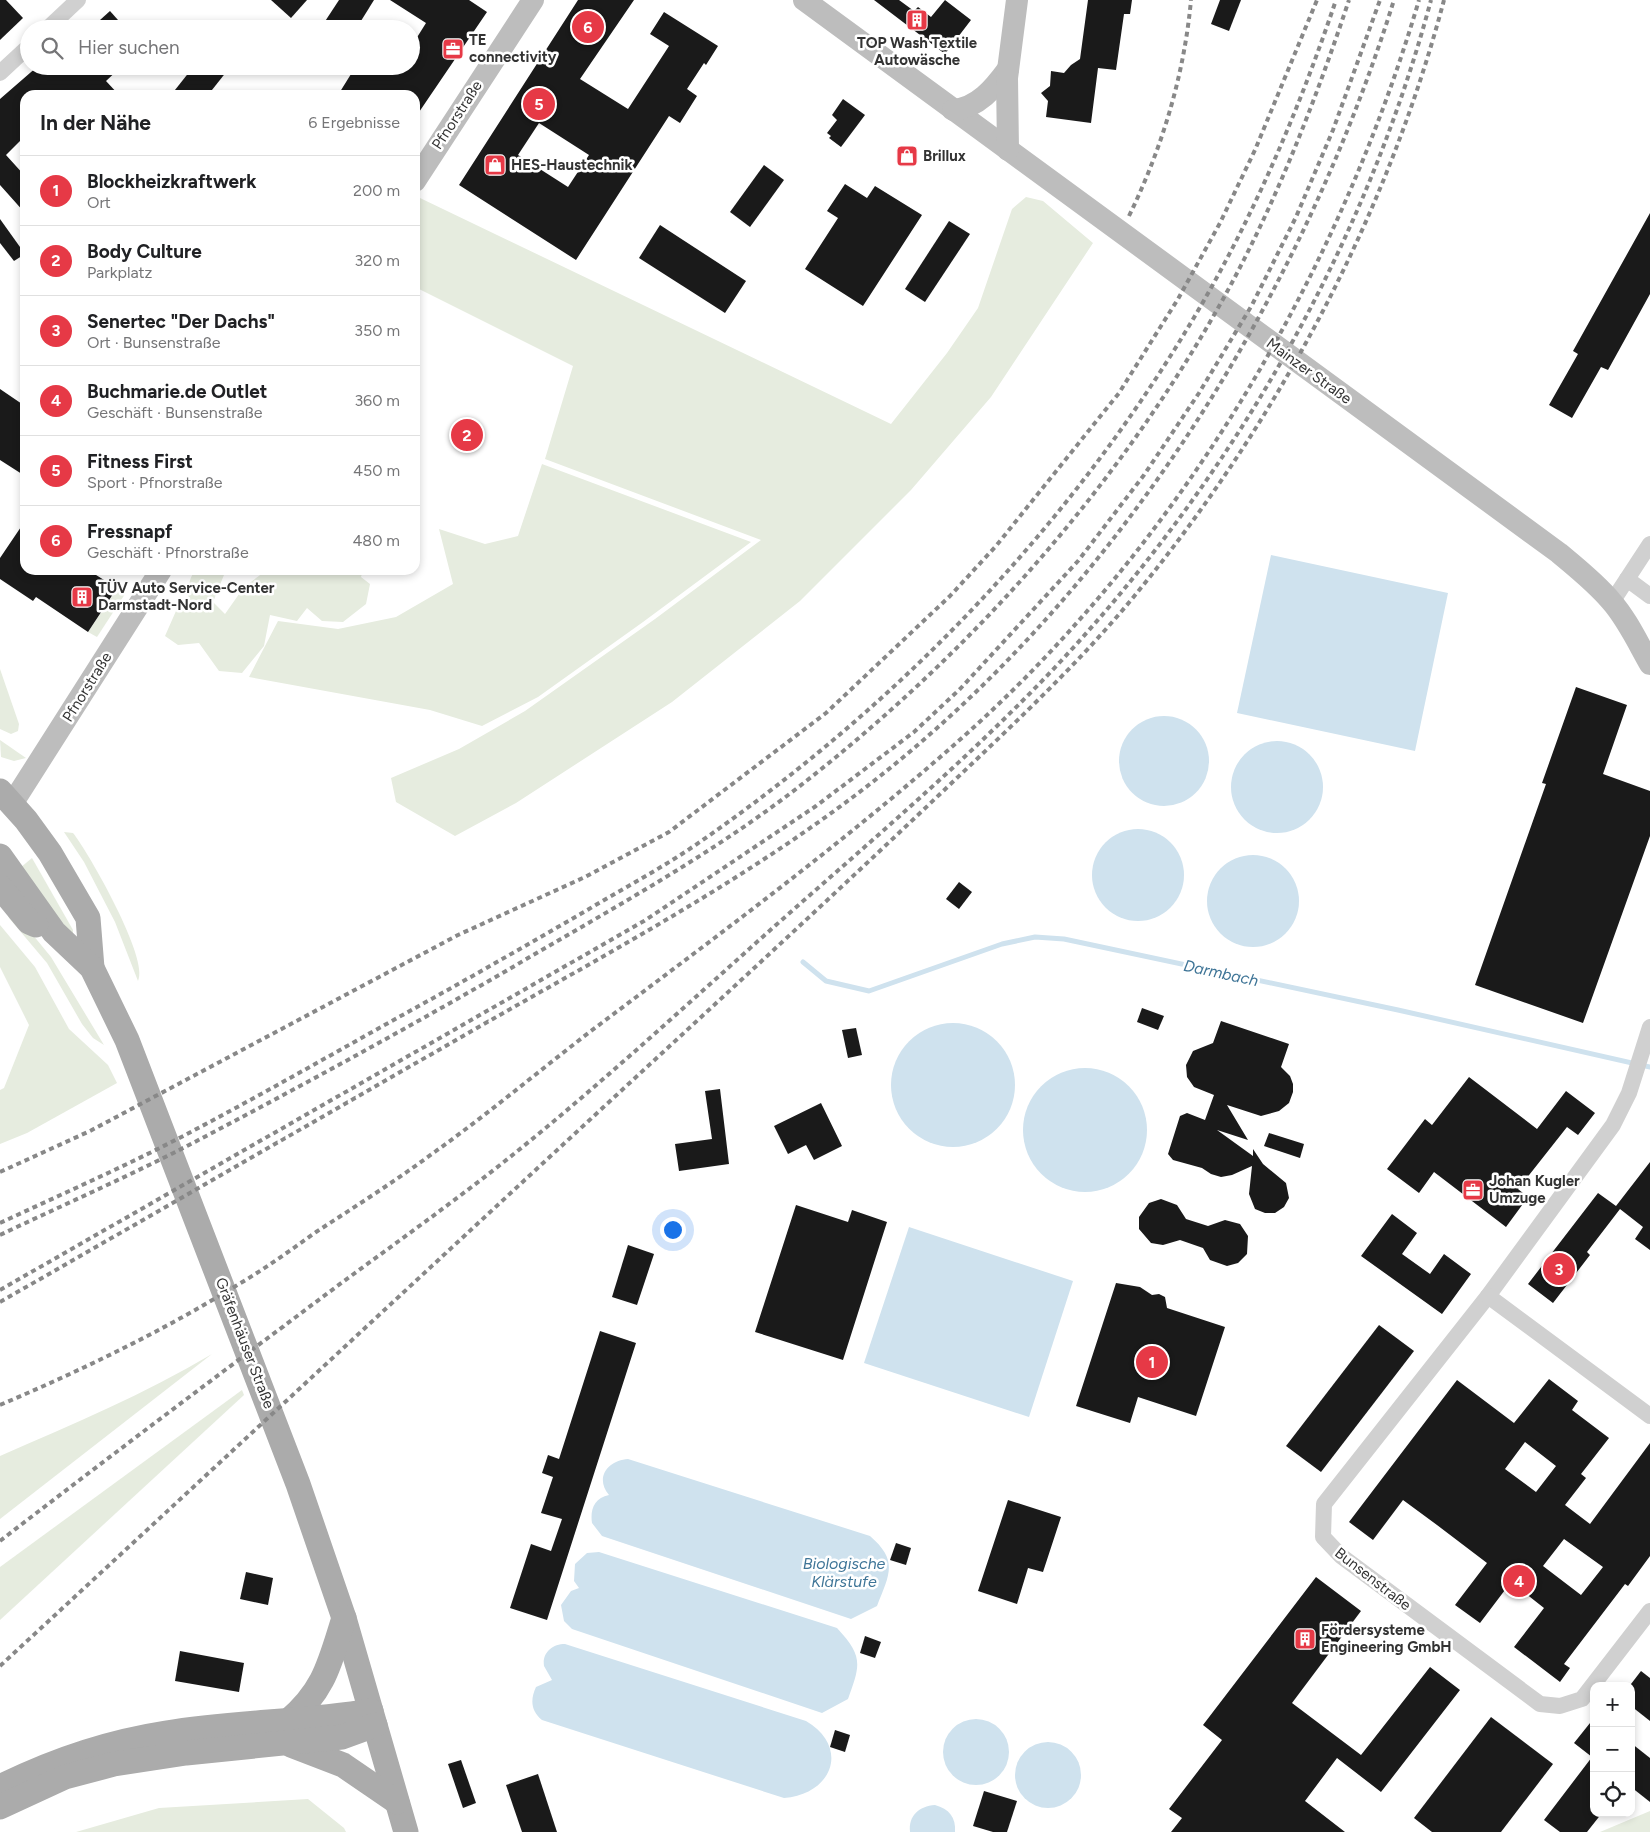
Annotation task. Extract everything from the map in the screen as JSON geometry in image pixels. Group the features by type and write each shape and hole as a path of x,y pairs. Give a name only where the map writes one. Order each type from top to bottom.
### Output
{"main road":[{"name":"Pfnorstraße","path":"420,173 533,0"},
{"name":"Mainzer Straße","path":"804,0 1559,553 1597,586 1612,602 1628,624 1650,664"},
{"path":"1008,150 1008,69 1017,0"},
{"path":"952,110 968,107 977,102 992,89 1008,69"},
{"name":"Pfnorstraße","path":"4,805 158,575"},
{"name":"Gräfenhäuser Straße","path":"4,805 50,853 88,918 92,968"},
{"name":"Gräfenhäuser Straße","path":"0,856 54,932 92,968 127,1040 281,1437 344,1618 406,1832"},
{"path":"0,887 30,922 54,932"},
{"path":"0,1807 66,1777 114,1764 145,1758 246,1748 286,1732 319,1689 344,1618"},
{"path":"0,1787 56,1762 120,1742 199,1729 286,1732 373,1718"},
{"path":"286,1732 343,1766 397,1802"}],"street":[{"path":"57,20 78,0"},
{"path":"0,73 20,54"},
{"path":"1612,602 1650,544"},
{"path":"1627,579 1650,596"},
{"name":"Bunsenstraße","path":"1650,1027 1629,1093 1613,1125 1488,1296 1324,1504 1323,1537 1341,1556 1540,1704 1560,1706 1582,1699 1650,1611"},
{"path":"1488,1296 1650,1416"}],"shaded area":[{"path":"1026,197 1043,201 1093,243 991,397 911,490 800,601 672,702 516,803 455,836 396,802 391,778 459,749 525,711 655,619 761,540 545,459 573,366 420,290 420,198 891,424 947,353 978,308 1012,209"},
{"path":"542,464 751,542 538,697 482,726 430,710 249,677 278,621 338,629 396,617 453,584 439,529 485,544 518,536"},
{"path":"192,575 224,575 213,602 225,614 244,587 260,575 362,575 361,577 370,584 366,604 343,622 322,621 307,608 297,621 270,615 264,646 242,673 219,671 199,643 178,645 165,636 176,611 190,607 188,588"},
{"path":"117,589 125,594 97,637 88,632"},
{"path":"0,669 19,724 18,731 11,734 0,729"},
{"path":"0,740 26,758 14,761 1,757"},
{"path":"64,832 73,833 81,844 116,907 135,952 139,969 138,981 115,922 84,862"},
{"path":"32,858 73,930 73,937 20,868"},
{"path":"0,895 51,957 104,1045 93,1038 82,1024 47,963 9,918"},
{"path":"0,925 35,967 69,1029 108,1065 117,1083 27,1133 0,1144 0,1090 4,1088 29,1025 0,967"},
{"path":"212,1354 0,1519 0,1456 135,1395"},
{"path":"242,1390 244,1395 0,1620 0,1567"},
{"path":"308,1799 344,1828 346,1832 76,1832 159,1808"},
{"path":"1650,1811 1650,1832 1600,1832"}],"water":[{"path":"1271,555 1448,593 1415,751 1237,713"},
{"path":"1155,716 1173,716 1189,723 1202,736 1209,752 1209,770 1202,786 1189,799 1173,806 1155,806 1139,799 1126,786 1119,770 1119,752 1126,736 1139,723"},
{"path":"1277,741 1294,745 1309,755 1319,770 1323,787 1319,804 1309,819 1294,829 1277,833 1260,829 1245,819 1235,804 1231,787 1235,770 1245,755 1260,745"},
{"path":"1138,829 1155,833 1170,843 1180,858 1184,875 1180,892 1170,907 1155,917 1138,921 1121,917 1106,907 1096,892 1092,875 1096,858 1106,843 1121,833"},
{"path":"1253,855 1271,859 1286,868 1295,883 1299,901 1295,919 1286,934 1271,943 1253,947 1235,943 1220,934 1211,919 1207,901 1211,883 1220,868 1235,859"},
{"path":"953,1023 977,1028 988,1033 997,1041 1005,1050 1010,1061 1015,1085 1010,1109 1005,1120 997,1129 988,1137 977,1142 953,1147 929,1142 918,1137 909,1129 901,1120 896,1109 891,1085 896,1061 901,1050 909,1041 918,1033 929,1028"},
{"path":"1085,1068 1109,1073 1120,1078 1129,1086 1137,1095 1142,1106 1147,1130 1142,1154 1137,1165 1129,1174 1120,1182 1109,1187 1085,1192 1061,1187 1050,1182 1041,1174 1033,1165 1028,1154 1023,1130 1028,1106 1033,1095 1041,1086 1050,1078 1061,1073"},
{"path":"909,1227 1073,1281 1029,1417 864,1363"},
{"name":"Biologische Klärstufe","path":"628,1459 870,1536 885,1553 889,1569 888,1577 877,1606 851,1619 602,1536 592,1523 592,1518 594,1505 600,1499 609,1495 603,1482 603,1476 610,1466 621,1460"},
{"name":"Biologische Klärstufe","path":"599,1552 837,1628 856,1654 857,1669 848,1699 822,1713 572,1629 564,1621 561,1605 571,1591 579,1588 574,1581 575,1564 587,1553"},
{"path":"560,1644 806,1721 820,1732 828,1743 831,1756 830,1768 824,1779 814,1788 801,1795 784,1798 542,1720 534,1709 532,1701 534,1692 536,1687 552,1680 544,1666 546,1653"},
{"path":"969,1719 983,1719 995,1724 1004,1733 1009,1745 1007,1765 1000,1776 983,1785 969,1785 957,1780 948,1771 943,1759 943,1745 948,1733 957,1724"},
{"path":"1054,1742 1072,1751 1079,1762 1081,1775 1079,1788 1072,1799 1061,1806 1042,1808 1024,1799 1017,1788 1015,1769 1024,1751 1035,1744"},
{"path":"935,1805 951,1814 955,1832 910,1832 911,1821 916,1813 924,1807"}],"building":[{"path":"0,0 6,0 23,18 0,40"},
{"path":"271,0 307,0 291,18"},
{"path":"339,0 374,0 362,20 326,20"},
{"path":"390,0 469,0 487,12 420,111 420,90 341,90 350,75 420,75 420,33 426,23"},
{"path":"578,0 634,0 580,79 628,109 669,46 650,34 664,12 718,46 687,89 697,96 680,123 669,116 576,260 459,185","holes":["539,123 589,155 568,187 518,155"]},
{"path":"874,0 899,0 914,11 918,7 931,17 945,0 971,20 945,54"},
{"path":"1088,0 1132,0 1130,14 1124,14 1116,70 1098,68 1091,123 1046,117 1048,101 1041,93 1050,86 1051,71 1064,73 1080,59"},
{"path":"1220,0 1241,0 1229,31 1211,24"},
{"path":"110,11 118,20 100,20"},
{"path":"28,75 112,75 106,81 114,90 20,90 20,141 6,155 20,170 20,207 0,185 0,99"},
{"path":"187,75 224,75 212,90 175,90"},
{"path":"843,99 865,115 841,147 829,138 831,136 827,133 837,120 832,115"},
{"path":"764,165 784,180 750,227 730,212"},
{"path":"845,184 867,198 875,186 922,215 863,306 805,269 838,218 827,211"},
{"path":"1650,213 1650,294 1608,370 1601,367 1572,418 1549,405 1578,354 1573,351"},
{"path":"0,219 20,247 20,257 14,261 0,243"},
{"path":"949,221 970,234 925,302 905,289"},
{"path":"660,225 746,281 725,313 639,258"},
{"path":"0,389 20,403 20,473 0,460"},
{"path":"20,528 20,575 96,575 117,588 88,632 36,597 33,601 0,579 0,558"},
{"path":"1576,687 1627,705 1603,774 1650,791 1650,836 1583,1023 1475,985 1546,784 1542,783"},
{"path":"959,882 972,892 959,909 946,899"},
{"path":"1142,1008 1164,1016 1158,1030 1137,1022"},
{"path":"1221,1021 1289,1044 1281,1067 1290,1076 1293,1084 1293,1092 1289,1103 1279,1111 1261,1116 1227,1105 1248,1140 1217,1130 1253,1156 1253,1149 1263,1164 1286,1183 1289,1198 1284,1207 1275,1213 1265,1213 1255,1209 1249,1194 1252,1166 1232,1175 1221,1177 1211,1174 1202,1168 1173,1160 1168,1154 1180,1116 1187,1113 1205,1120 1214,1095 1194,1087 1187,1077 1186,1065 1193,1051 1213,1043"},
{"path":"856,1028 862,1055 848,1058 842,1030"},
{"path":"1469,1077 1537,1129 1566,1091 1595,1113 1578,1135 1567,1127 1518,1189 1528,1197 1506,1227 1434,1172 1419,1193 1387,1169 1425,1119 1432,1125"},
{"path":"720,1089 729,1164 679,1171 675,1144 712,1139 705,1091"},
{"path":"821,1103 842,1146 814,1160 806,1145 788,1154 774,1126"},
{"path":"1269,1133 1304,1144 1300,1158 1264,1146"},
{"path":"1650,1162 1650,1250 1635,1239 1643,1227 1620,1209 1587,1252 1590,1255 1553,1303 1528,1284 1598,1193 1616,1206"},
{"path":"1161,1199 1177,1205 1186,1219 1208,1226 1225,1220 1240,1224 1248,1236 1247,1254 1238,1263 1227,1266 1210,1260 1203,1248 1180,1240 1163,1245 1151,1243 1139,1229 1139,1217 1149,1203"},
{"path":"796,1205 848,1222 852,1210 887,1222 843,1360 755,1332"},
{"path":"1392,1214 1417,1233 1402,1254 1430,1274 1444,1254 1471,1274 1442,1314 1361,1256"},
{"path":"628,1245 654,1254 637,1305 612,1297"},
{"path":"1116,1283 1140,1287 1152,1295 1159,1294 1165,1297 1167,1308 1225,1327 1196,1416 1138,1397 1130,1423 1076,1406"},
{"path":"1379,1325 1414,1351 1321,1472 1286,1446"},
{"path":"600,1331 636,1343 547,1620 510,1608 531,1544 551,1551 562,1519 541,1513 553,1477 542,1473 548,1455 559,1459"},
{"path":"1549,1379 1578,1401 1572,1410 1609,1438 1581,1474 1586,1478 1565,1505 1590,1524 1650,1443 1650,1556 1628,1586 1625,1584 1564,1664 1570,1668 1560,1682 1514,1647 1544,1608 1511,1582 1480,1623 1455,1605 1487,1563 1437,1525 1403,1500 1373,1540 1349,1522 1457,1380 1514,1423","holes":["1525,1442 1556,1466 1536,1492 1505,1469","1564,1539 1603,1567 1581,1595 1543,1566"]},
{"path":"1008,1500 1061,1517 1043,1572 1028,1568 1017,1604 978,1591"},
{"path":"896,1543 911,1548 906,1565 890,1560"},
{"path":"246,1572 273,1578 268,1605 240,1599"},
{"path":"1316,1577 1361,1611 1292,1703 1361,1755 1430,1667 1460,1690 1381,1792 1337,1758 1305,1801 1345,1832 1171,1832 1182,1818 1169,1809 1222,1740 1203,1725"},
{"path":"865,1636 881,1642 875,1658 860,1653"},
{"path":"180,1651 244,1663 239,1692 175,1681"},
{"path":"1641,1671 1650,1678 1650,1721 1635,1709 1635,1682 1633,1682"},
{"path":"1491,1717 1553,1764 1501,1832 1432,1832 1414,1818"},
{"path":"1590,1723 1590,1755 1574,1743"},
{"path":"835,1730 850,1735 845,1752 830,1747"},
{"path":"1635,1746 1650,1758 1650,1802 1635,1790"},
{"path":"461,1760 476,1803 463,1808 448,1764"},
{"path":"1590,1760 1590,1817 1599,1817 1587,1832 1560,1832 1544,1820"},
{"path":"538,1774 557,1832 522,1832 506,1785"},
{"path":"984,1791 1017,1801 1007,1832 993,1832 973,1826"}],"waterway":[{"name":"Darmbach","path":"803,962 826,981 869,991 1002,944 1035,937 1064,939 1398,1010 1650,1067"}],"railway":[{"path":"1129,216 1152,164 1170,111 1183,56 1191,0"},
{"path":"0,1172 90,1131 458,935 585,877 669,832 826,713 950,596 996,546 1119,393 1178,299 1220,223 1255,150 1317,0"},
{"path":"0,1223 94,1180 187,1134 482,971 668,863 769,792 841,733 910,671 976,605 1038,536 1096,463 1150,388 1220,272 1258,196 1292,119 1336,0"},
{"path":"0,1235 166,1157 269,1103 388,1038 654,884 726,839 796,789 857,740 915,688 972,633 1025,576 1076,516 1124,454 1169,389 1231,284 1270,205 1320,83 1349,0"},
{"path":"0,1290 644,921 816,806 914,732 960,689 1078,561 1144,475 1199,393 1252,305 1296,217 1333,130 1380,0"},
{"path":"0,1302 610,953 720,887 828,816 928,736 1007,661 1081,579 1149,492 1210,400 1266,303 1316,204 1358,103 1394,0"},
{"path":"0,1405 122,1349 181,1318 249,1278 421,1162 780,888 873,814 963,737 1042,661 1114,579 1181,492 1242,400 1296,304 1344,205 1385,104 1419,0"},
{"path":"0,1541 461,1195 571,1107 922,796 993,730 1061,661 1124,589 1183,514 1237,435 1286,353 1331,268 1370,181 1403,91 1431,0"},
{"path":"0,1666 864,866 1033,705 1078,660 1121,612 1175,544 1226,473 1273,400 1316,324 1355,245 1390,165 1419,83 1444,0"}],"place":[{"name":"TOP Wash Textile Autowäsche","path":"917,20"},
{"name":"Fressnapf","path":"588,27"},
{"name":"TE connectivity","path":"453,49"},
{"name":"Fitness First","path":"539,104"},
{"name":"Brillux","path":"907,156"},
{"name":"HES-Haustechnik","path":"495,165"},
{"name":"Body Culture","path":"467,435"},
{"name":"TÜV Auto Service-Center Darmstadt-Nord","path":"82,597"},
{"name":"Johan Kugler Umzuge","path":"1473,1190"},
{"name":"Senertec \"Der Dachs\"","path":"1559,1269"},
{"name":"Blockheizkraftwerk","path":"1152,1362"},
{"name":"Buchmarie.de Outlet","path":"1519,1581"},
{"name":"Fördersysteme Engineering GmbH","path":"1305,1639"}]}
